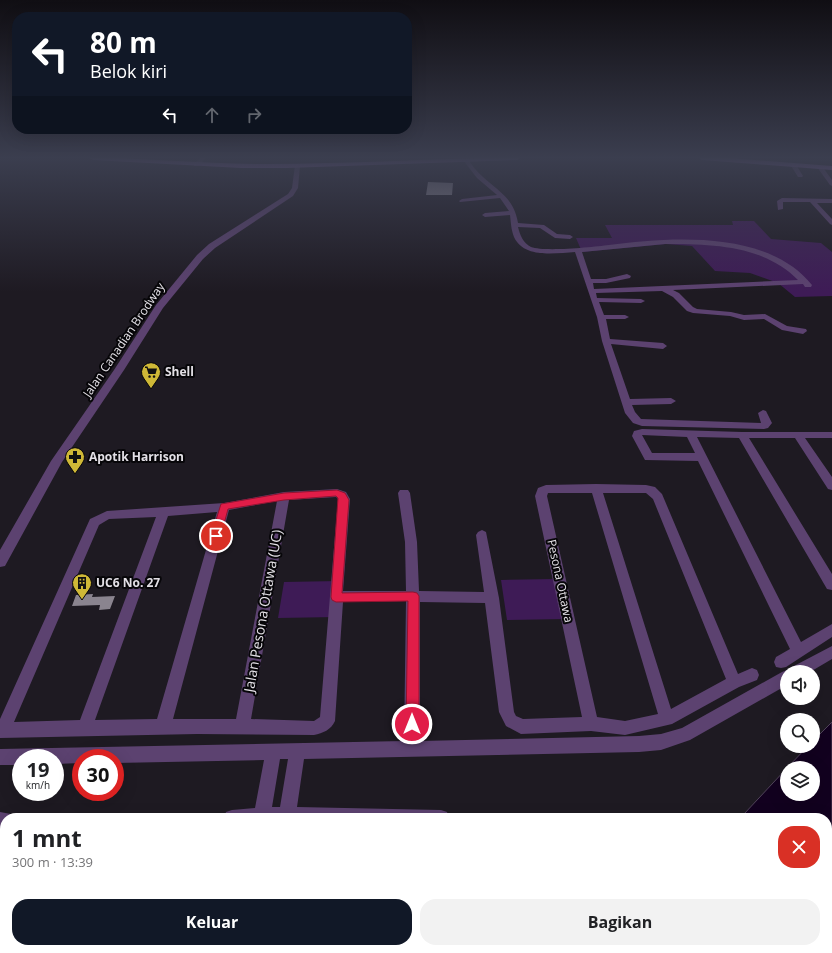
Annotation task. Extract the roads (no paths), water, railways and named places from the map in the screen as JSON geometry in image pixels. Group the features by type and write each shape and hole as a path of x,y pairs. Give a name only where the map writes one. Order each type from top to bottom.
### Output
{"street":[{"name":"Jalan Canadian Brodway","path":"0,562 57,461 119,370 159,307 200,257 212,246 279,202"},
{"path":"507,202 512,213 518,239 526,247 544,250 578,250 645,243 683,242 730,245 756,252 780,262 807,284 700,285 593,296"},
{"path":"780,202 780,209"},
{"path":"813,202 832,223"},
{"path":"485,215 512,213"},
{"path":"514,225 542,226 555,236 570,237"},
{"path":"578,250 601,317 606,341 630,413 637,421 642,423 764,426 767,423 762,413"},
{"path":"588,281 606,280 627,276"},
{"path":"664,289 676,296 690,309 696,311 731,314 744,318 765,316 785,328 803,331"},
{"path":"593,296 640,301"},
{"path":"601,317 625,317"},
{"path":"606,341 663,346"},
{"path":"627,402 671,401"},
{"path":"702,458 649,457 637,436 638,433 832,435"},
{"path":"690,433 798,651"},
{"path":"742,435 832,585"},
{"path":"798,435 832,486"},
{"name":"Pesona Ottawa","path":"591,724 541,496 542,491 550,488 646,489 651,490 658,497 734,682"},
{"path":"596,488 667,719"},
{"path":"337,493 342,495 344,500 327,721 321,726 314,728 242,725 85,727 2,730 94,522 107,515 224,507 284,496 337,493"},
{"path":"404,493 411,542 413,596 412,749"},
{"name":"Jalan Pesona Ottawa (UC)","path":"242,725 284,496"},
{"path":"163,726 224,507"},
{"path":"85,727 164,512"},
{"path":"482,535 492,598 506,712 511,721 521,727 591,724 625,728 667,719 734,682 752,675"},
{"path":"336,597 413,596 492,598"},
{"path":"781,662 832,630"},
{"path":"809,665 832,652"},
{"path":"0,757 640,744 661,742 685,735 780,681"},
{"path":"262,813 273,751"},
{"path":"287,813 297,751"}],"place":[{"name":"Shell","path":"151,389"},
{"name":"Apotik Harrison","path":"75,474"},
{"name":"UC6 No. 27","path":"82,600"}]}
